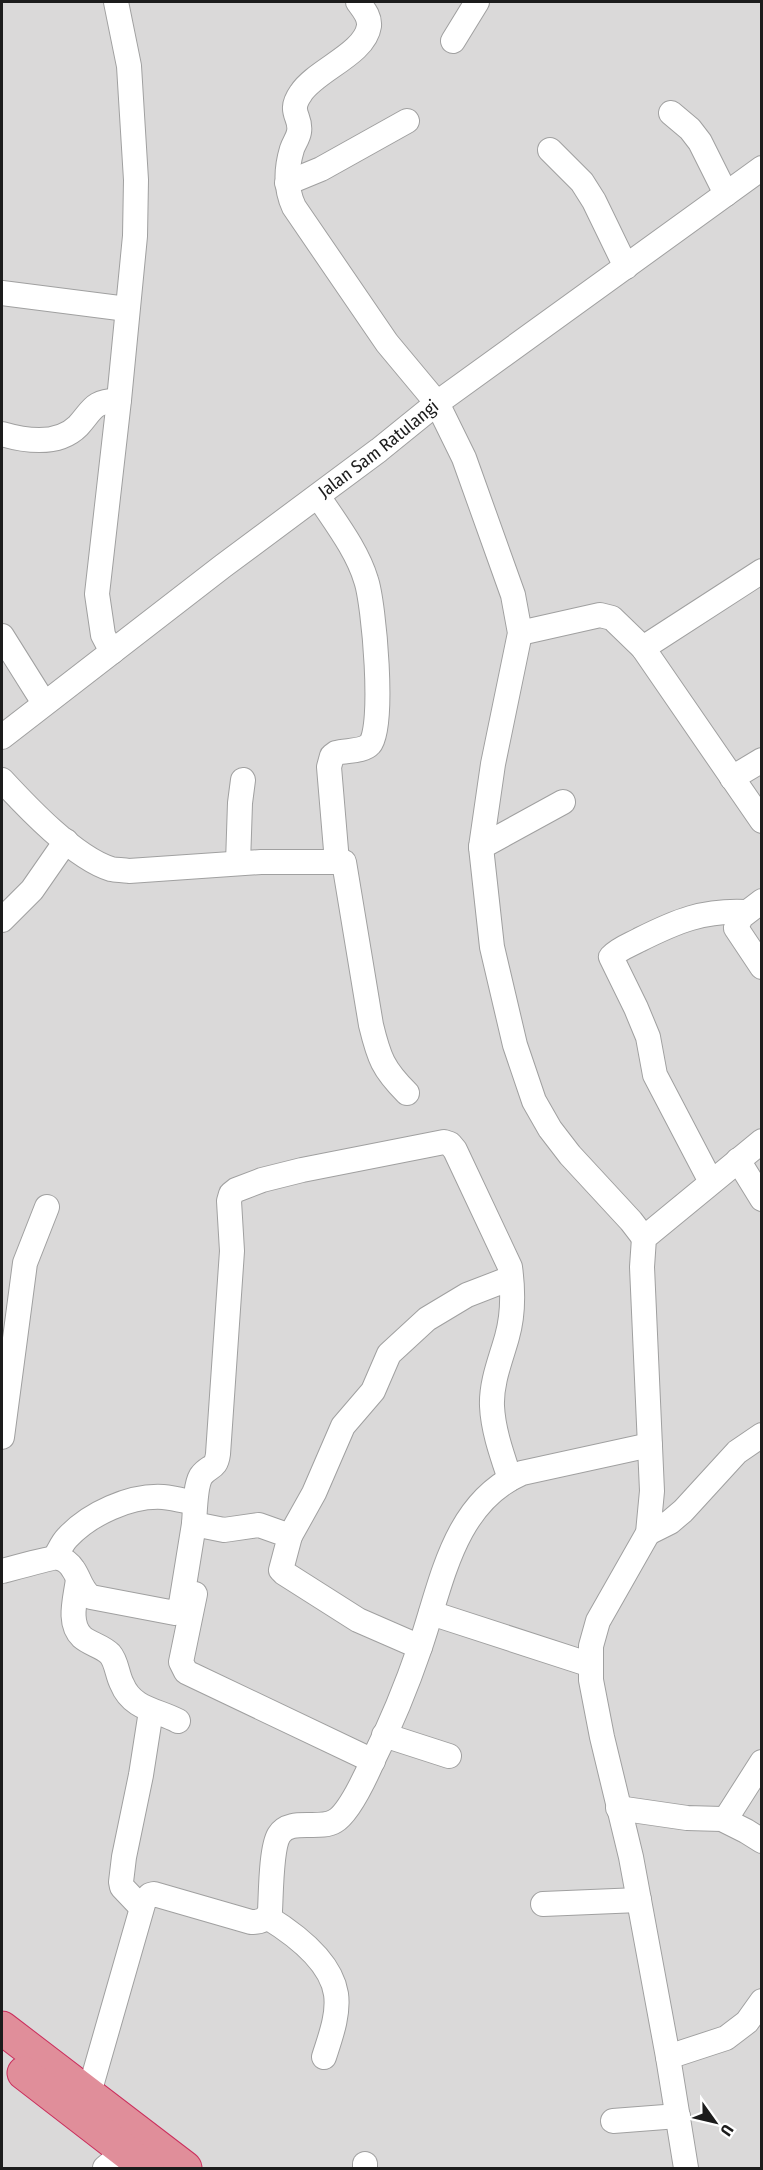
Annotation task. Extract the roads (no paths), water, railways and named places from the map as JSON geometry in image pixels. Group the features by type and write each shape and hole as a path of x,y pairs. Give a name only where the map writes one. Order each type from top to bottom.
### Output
{"highway":[{"path":"2,2028 74,2102 126,2163"},
{"path":"2,2055 74,2102 185,2169"}],"street":[{"path":"112,652 103,635 97,594 135,236 136,180 129,66 116,2"},
{"path":"358,2 368,19 369,26 362,41 301,92 296,102 294,111 300,130 290,156 287,192 294,207 387,343 436,403 464,458 513,596 520,633 493,764 481,847 492,947 515,1045 534,1101 550,1129 570,1155 644,1238 642,1267 652,1491 648,1533 598,1621 591,1646 591,1680 639,1900 686,2169"},
{"path":"453,41 477,2"},
{"path":"671,113 690,129 700,142 726,194"},
{"path":"287,183 321,169 407,121"},
{"path":"550,150 582,182 594,201 626,267"},
{"name":"Jalan Sam Ratulangi","path":"2,737 436,403 762,168"},
{"path":"2,293 127,309"},
{"path":"2,434 41,441 57,437 70,432 98,403 119,400"},
{"path":"318,496 343,534 366,580 372,610 376,675 377,724 374,739 365,748 336,753 332,756 328,767 337,862"},
{"path":"643,648 762,571"},
{"path":"520,633 604,614 615,620 643,648 762,821"},
{"path":"2,636 44,703"},
{"path":"732,778 762,760"},
{"path":"2,780 66,841 87,857 111,869 129,871 249,863 344,862 370,1025 377,1050 389,1073 408,1093"},
{"path":"243,780 240,803 249,863"},
{"path":"481,847 563,802"},
{"path":"2,920 32,890 66,841"},
{"path":"711,1182 655,1075 648,1036 611,957 628,945 682,920 754,907"},
{"path":"754,907 738,921 736,930 762,967"},
{"path":"644,1238 762,1141"},
{"path":"373,1761 186,1672 182,1668 185,1612 200,1478 217,1461 232,1251 229,1198 234,1191 262,1180 302,1170 447,1143 455,1150 505,1256 511,1278 508,1334 496,1373 492,1406 499,1446 510,1479"},
{"path":"738,1160 762,1199"},
{"path":"2,1437 25,1263 46,1207"},
{"path":"420,1647 358,1620 284,1573 281,1570 281,1564 290,1536 317,1486 343,1426 373,1391 388,1353 427,1319 467,1295 511,1278"},
{"path":"648,1533 670,1522 683,1511 737,1452 762,1435"},
{"path":"134,1900 154,1894 251,1922 259,1922 267,1917 270,1911 276,1846 281,1832 296,1826 326,1825 336,1821 346,1809 373,1761 420,1647 443,1574 460,1530 477,1507 491,1492 522,1473 650,1445"},
{"path":"55,1557 65,1540 85,1522 122,1504 142,1498 163,1497 225,1530 259,1525 290,1536"},
{"path":"2,1571 55,1557 67,1562 86,1593 94,1598 172,1613 185,1612"},
{"path":"185,1612 200,1573"},
{"path":"74,2102 120,1991 134,1900 123,1867 138,1798 164,1716 128,1697 121,1684 114,1660 108,1653 82,1637 76,1629 73,1621 78,1579"},
{"path":"431,1613 591,1665"},
{"path":"384,1735 449,1756"},
{"path":"725,1820 762,1762"},
{"path":"618,1808 687,1818 703,1817 725,1820 762,1841"},
{"path":"543,1904 639,1900"},
{"path":"267,1917 295,1938 318,1960 332,1982 336,1995 333,2028 324,2057"},
{"path":"668,2057 726,2038 747,2022 762,2001"},
{"path":"613,2121 678,2116"}]}
